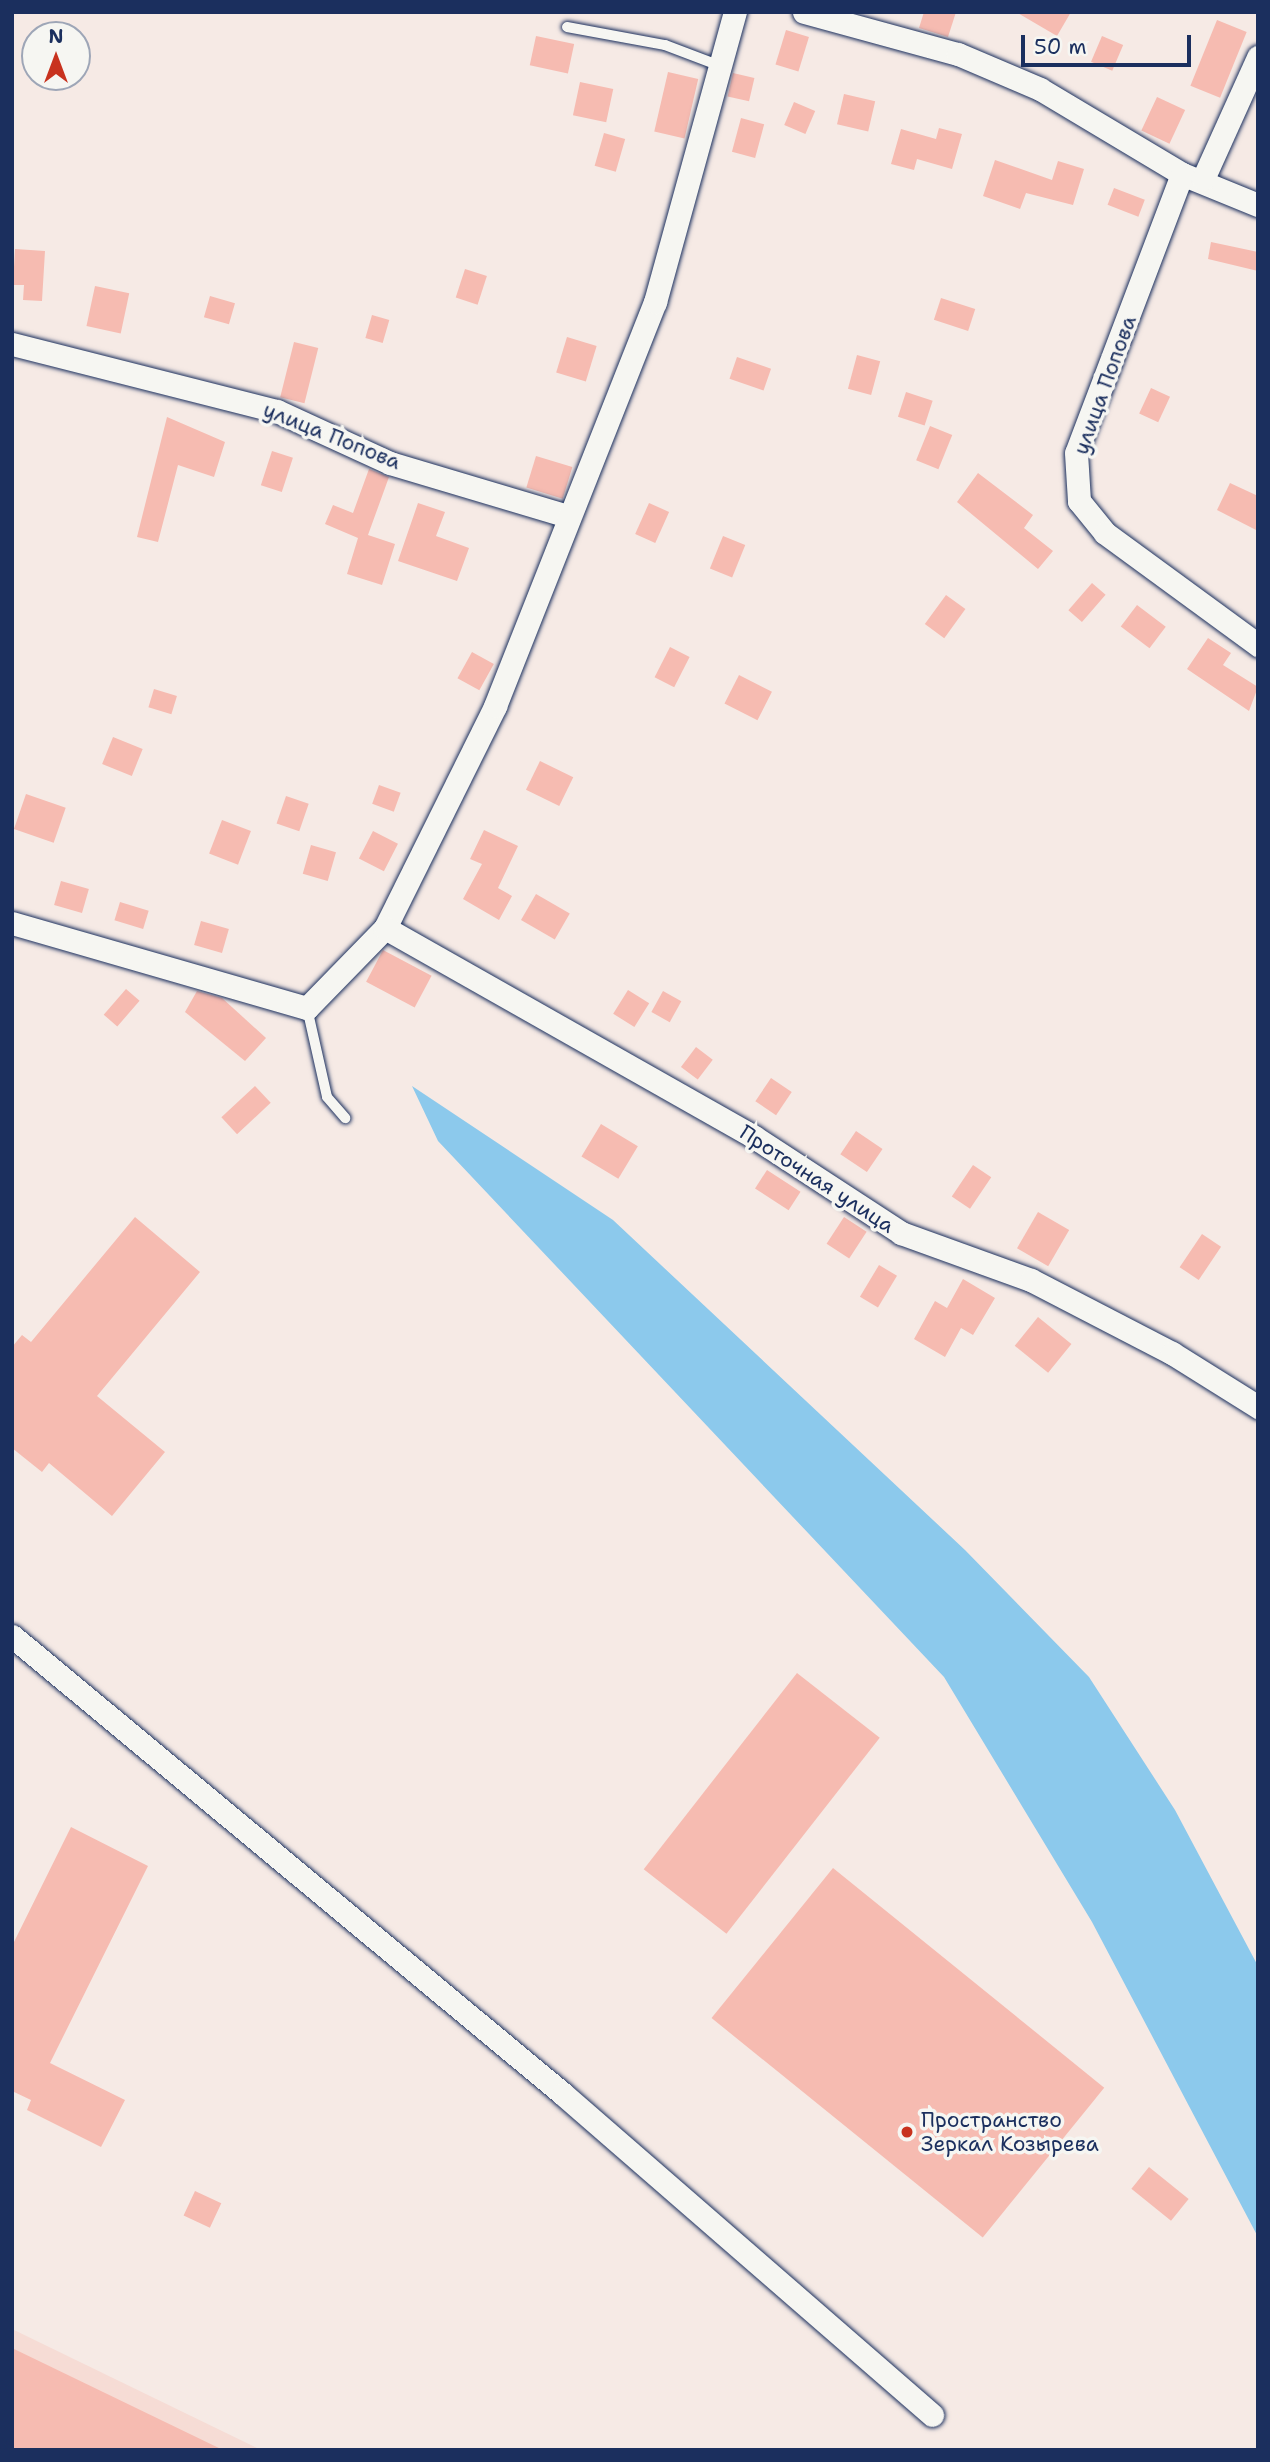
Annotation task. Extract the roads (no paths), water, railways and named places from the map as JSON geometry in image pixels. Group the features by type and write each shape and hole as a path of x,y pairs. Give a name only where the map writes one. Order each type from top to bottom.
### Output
{"street":[{"path":"12,923 307,1007 385,928 495,706 655,302 723,66 735,12"},
{"path":"804,12 958,54 1040,89 1193,176 1258,205"},
{"name":"улица Попова","path":"1258,57 1193,176 1076,453 1079,501 1105,533 1258,645"},
{"name":"улица Попова","path":"12,344 277,411 390,463 569,516"},
{"name":"Проточная улица","path":"385,928 743,1130 901,1233 1031,1280 1172,1353 1258,1407"},
{"path":"12,1636 563,2094 932,2415"}],"lane":[{"path":"567,27 665,46 723,66"},
{"path":"307,1007 327,1097 345,1118"}],"water":[{"path":"412,1086 613,1220 965,1550 1089,1677 1175,1810 1258,1966 1258,2237 1092,1922 944,1677 438,1141"}],"place":[{"name":"Пространство Зеркал Козырева","path":"907,2132"}]}
